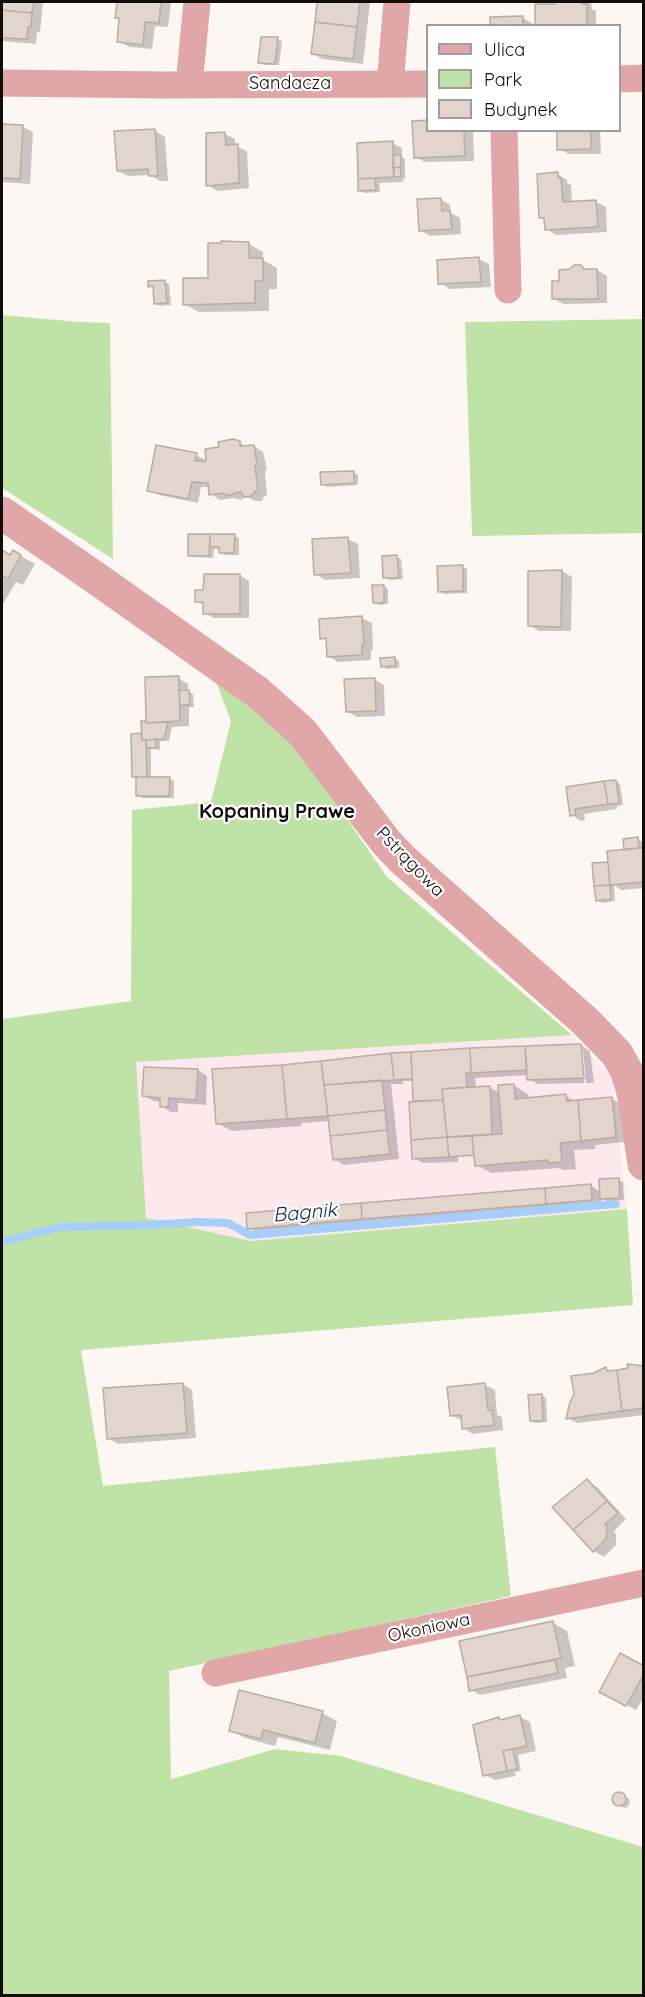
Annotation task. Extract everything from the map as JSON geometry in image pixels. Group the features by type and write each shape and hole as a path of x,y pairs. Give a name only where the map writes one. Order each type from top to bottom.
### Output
{"street":[{"path":"189,85 197,2"},
{"path":"390,84 397,2"},
{"path":"621,79 644,78"},
{"name":"Sandacza","path":"2,83 426,84"},
{"path":"504,132 508,290"},
{"name":"Pstrągowa","path":"2,513 257,692 302,732 402,859 586,1022 617,1054 627,1072 633,1092 644,1164"},
{"name":"Okoniowa","path":"215,1673 644,1583"}],"shaded area":[{"path":"572,1035 612,1078 627,1209 251,1241 146,1219 135,1062"}],"green space":[{"path":"2,315 110,323 113,559 2,488"},
{"path":"643,319 643,533 472,536 465,322"},
{"path":"214,677 300,751 387,877 572,1035 136,1062 146,1218 251,1241 627,1209 633,1305 81,1350 103,1486 495,1447 511,1596 169,1671 171,1779 275,1749 341,1756 643,1847 643,1995 2,1995 2,1019 131,1001 132,810 211,802 231,721"}],"building":[{"path":"2,2 34,2 32,13 2,10"},
{"path":"117,2 161,2 159,23 145,22 143,45 117,42 119,18 115,18"},
{"path":"317,2 360,2 357,27 315,22"},
{"path":"555,2 582,2 582,4 587,4 587,24 535,24 535,4 555,4"},
{"path":"2,10 32,13 27,39 2,38"},
{"path":"523,16 523,24 490,24 490,17"},
{"path":"315,22 357,27 353,59 311,54"},
{"path":"261,37 278,37 275,64 258,63"},
{"path":"426,120 426,132 464,132 465,156 414,158 412,121"},
{"path":"2,124 23,125 20,179 2,178"},
{"path":"155,129 158,176 149,176 148,169 117,171 114,131"},
{"path":"225,132 226,145 238,144 239,183 206,186 206,133"},
{"path":"557,132 591,132 591,149 557,150"},
{"path":"393,141 394,177 358,179 357,143"},
{"path":"393,155 401,155 401,167 393,168"},
{"path":"401,167 401,177 394,177 393,168"},
{"path":"558,172 558,178 561,178 563,202 596,200 598,227 545,230 544,218 539,218 537,174"},
{"path":"375,178 376,190 358,191 358,179"},
{"path":"441,198 442,211 450,211 452,229 419,231 417,199"},
{"path":"221,241 249,242 249,258 263,258 263,281 255,281 255,303 183,305 183,278 208,278 208,243 221,243"},
{"path":"479,257 481,282 438,284 437,260"},
{"path":"574,265 581,265 584,269 597,269 598,299 552,299 552,281 559,281 559,270 570,269"},
{"path":"165,280 167,303 154,304 153,286 148,287 148,281"},
{"path":"233,439 240,441 240,446 254,445 258,491 255,491 252,496 244,497 241,492 232,495 224,493 209,495 208,483 192,482 188,499 147,491 156,445 197,453 195,461 206,461 205,449 219,447 218,442"},
{"path":"354,471 354,483 321,485 320,472"},
{"path":"188,534 210,534 209,556 188,556"},
{"path":"210,534 235,534 234,553 219,553 219,547 210,547"},
{"path":"348,537 351,573 314,575 312,539"},
{"path":"2,550 10,555 13,550 21,555 8,579 2,575"},
{"path":"397,555 399,578 383,578 382,556"},
{"path":"463,565 463,591 438,592 437,566"},
{"path":"562,570 561,627 528,626 528,571"},
{"path":"204,574 240,574 240,614 203,614 203,602 195,602 195,590 203,590"},
{"path":"372,585 384,585 384,603 373,603"},
{"path":"362,616 364,645 362,645 362,655 327,657 326,638 320,639 319,619"},
{"path":"395,657 395,666 381,667 380,658"},
{"path":"179,676 180,721 146,723 145,677"},
{"path":"375,678 376,711 346,712 344,679"},
{"path":"179,690 189,690 190,705 180,705"},
{"path":"141,721 146,721 146,723 168,722 164,739 142,740"},
{"path":"141,733 142,740 146,740 147,777 132,777 131,734"},
{"path":"156,739 156,748 147,748 146,740"},
{"path":"136,777 170,777 169,796 136,796"},
{"path":"616,780 619,803 608,804 604,781"},
{"path":"604,781 608,804 575,809 576,815 570,816 566,787"},
{"path":"638,837 639,848 624,850 623,839"},
{"path":"644,848 644,882 610,885 607,851"},
{"path":"608,862 610,885 594,886 592,863"},
{"path":"610,885 611,899 596,901 594,886"},
{"path":"581,1044 584,1078 527,1080 525,1046"},
{"path":"525,1046 527,1070 471,1073 470,1048"},
{"path":"470,1048 471,1073 466,1073 467,1087 442,1089 443,1100 413,1101 411,1052"},
{"path":"411,1052 412,1079 394,1080 391,1053"},
{"path":"391,1053 394,1080 324,1085 321,1061"},
{"path":"321,1061 328,1116 287,1119 282,1065"},
{"path":"282,1065 287,1119 216,1124 212,1069"},
{"path":"144,1067 198,1069 196,1100 169,1098 168,1107 160,1107 160,1098 142,1096"},
{"path":"382,1080 385,1110 328,1116 324,1085"},
{"path":"514,1084 515,1099 566,1094 567,1101 578,1100 581,1141 560,1143 562,1162 548,1163 548,1160 475,1166 472,1136 502,1134 498,1085"},
{"path":"490,1086 492,1134 447,1137 442,1089"},
{"path":"612,1097 616,1137 581,1141 578,1100"},
{"path":"443,1100 447,1137 411,1140 409,1102"},
{"path":"385,1110 387,1130 330,1136 328,1116"},
{"path":"387,1130 390,1154 333,1160 330,1136"},
{"path":"472,1136 474,1155 449,1157 447,1137"},
{"path":"447,1137 449,1157 412,1159 411,1140"},
{"path":"619,1178 620,1198 600,1199 599,1179"},
{"path":"591,1184 592,1200 546,1204 545,1188"},
{"path":"545,1188 546,1204 362,1219 361,1203"},
{"path":"361,1203 362,1219 293,1225 292,1209"},
{"path":"292,1209 293,1225 247,1229 246,1213"},
{"path":"627,1364 644,1366 644,1408 622,1411 617,1370 628,1368"},
{"path":"606,1367 607,1371 617,1370 622,1411 566,1419 574,1394 571,1376 594,1373"},
{"path":"183,1383 187,1433 107,1439 103,1388"},
{"path":"485,1383 488,1410 492,1410 494,1425 462,1429 461,1415 450,1416 447,1387"},
{"path":"542,1394 543,1421 530,1421 528,1395"},
{"path":"587,1479 607,1501 573,1530 552,1507"},
{"path":"607,1501 618,1513 605,1524 606,1539 593,1552 573,1530"},
{"path":"553,1621 561,1658 467,1677 459,1641"},
{"path":"620,1653 644,1666 644,1674 626,1706 599,1692"},
{"path":"555,1660 558,1673 469,1691 467,1677"},
{"path":"239,1690 323,1711 315,1743 263,1730 261,1739 229,1731"},
{"path":"520,1715 527,1746 503,1751 507,1771 483,1776 473,1725 499,1717 500,1720"},
{"path":"513,1749 517,1769 507,1771 503,1751"},
{"path":"619,1792 624,1794 626,1799 624,1804 619,1806 614,1804 612,1799 614,1794"}],"waterway":[{"name":"Bagnik","path":"2,1242 60,1227 228,1223 250,1235 616,1204"}],"district":[{"name":"Kopaniny Prawe","path":"277,812"}]}
